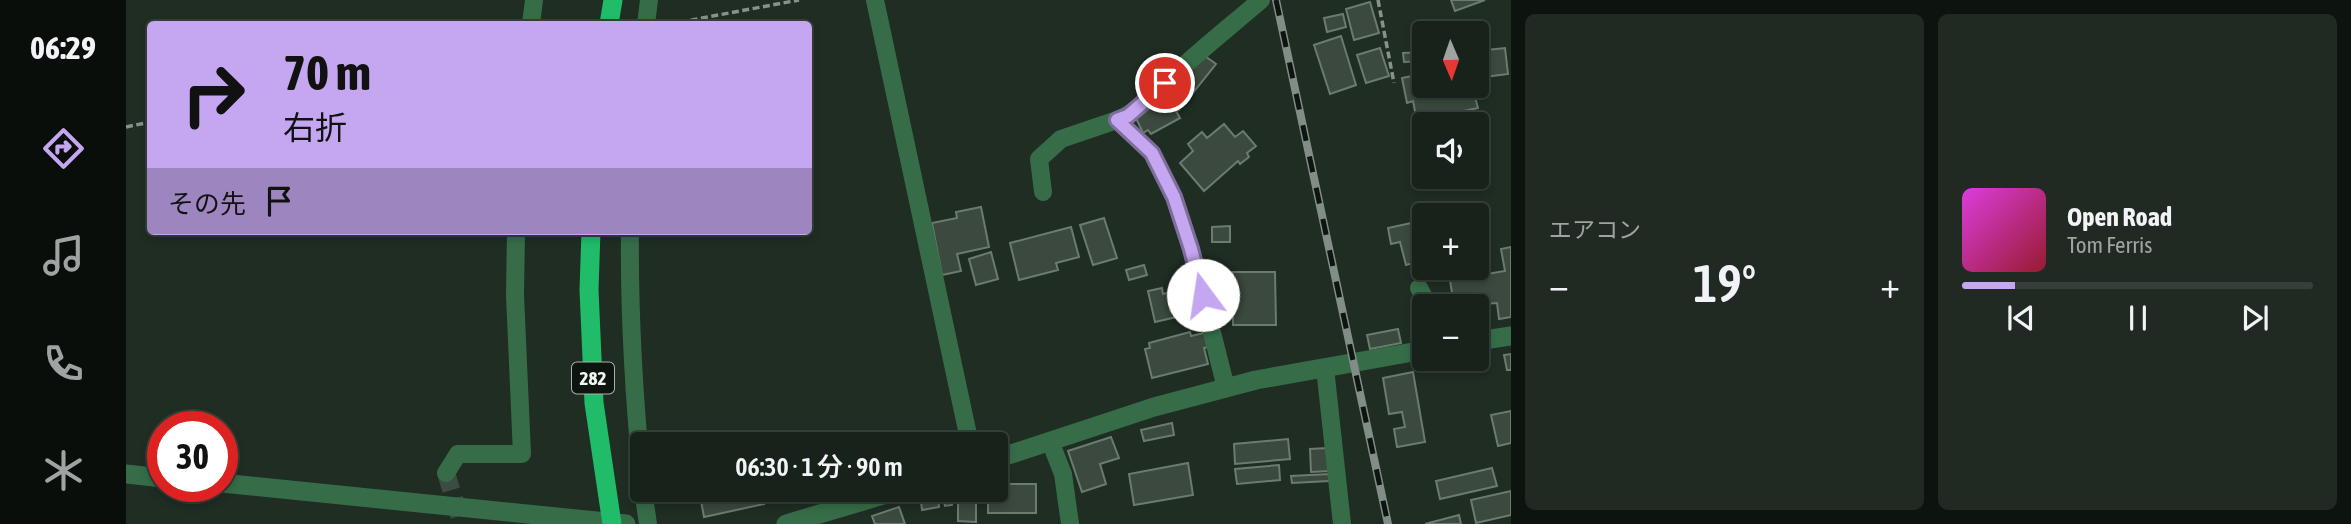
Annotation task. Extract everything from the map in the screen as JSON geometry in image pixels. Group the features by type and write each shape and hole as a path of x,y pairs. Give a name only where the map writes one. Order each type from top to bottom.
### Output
{"highway":[{"path":"610,21 613,0"},
{"name":"282","path":"590,235 589,290 594,402 616,524"}],"street":[{"path":"531,21 534,0"},
{"path":"646,21 649,0"},
{"path":"875,0 967,432"},
{"path":"1042,192 1039,159 1061,139 1128,116 1261,0"},
{"path":"1117,120 1152,153 1174,197 1191,249 1226,388"},
{"path":"446,473 458,454 522,454 515,295 516,235"},
{"path":"630,235 629,293 637,432"},
{"path":"1419,288 1422,294"},
{"path":"1489,339 1511,336"},
{"path":"1008,455 1154,407 1256,380 1412,352"},
{"path":"1325,368 1342,524"},
{"path":"1050,441 1063,474 1070,524"},
{"path":"126,474 147,476"},
{"path":"238,485 616,524"},
{"path":"645,502 648,524"},
{"path":"786,524 860,502"}],"path":[{"path":"686,21 799,0"},
{"path":"1378,0 1394,83"},
{"path":"126,127 147,123"}],"building":[{"path":"1451,0 1485,0 1455,11"},
{"path":"1370,2 1379,33 1354,40 1346,9"},
{"path":"1343,14 1346,27 1327,32 1324,18"},
{"path":"1341,36 1356,85 1330,94 1314,45"},
{"path":"1380,48 1389,76 1366,83 1357,55"},
{"path":"1505,48 1508,74 1489,76 1489,50"},
{"path":"1403,53 1412,53 1412,62 1404,62"},
{"path":"1202,54 1216,64 1192,94 1178,83"},
{"path":"1412,76 1412,98 1475,98 1478,108 1459,112 1415,112 1413,101 1407,103 1402,78"},
{"path":"1172,97 1180,118 1151,134 1148,130 1143,133 1135,116"},
{"path":"1224,124 1235,137 1243,131 1256,146 1247,153 1249,157 1240,164 1238,161 1204,191 1180,163 1193,151 1188,144 1202,132 1207,138"},
{"path":"981,207 989,247 957,254 961,271 942,275 932,223 957,218 956,212"},
{"path":"1104,218 1117,258 1093,265 1080,225"},
{"path":"1412,223 1412,263 1406,265 1400,242 1391,244 1388,228"},
{"path":"1230,226 1230,242 1212,242 1212,227"},
{"path":"1071,227 1079,257 1056,263 1058,270 1019,280 1010,243"},
{"path":"1511,247 1511,317 1499,319 1497,303 1489,304 1489,294 1452,294 1450,280 1489,280 1489,274 1505,271 1501,249"},
{"path":"991,252 998,279 976,285 969,259"},
{"path":"1144,265 1147,275 1129,280 1126,270"},
{"path":"1232,272 1275,272 1276,325 1233,325"},
{"path":"1162,288 1163,294 1179,290 1185,315 1155,322 1148,291"},
{"path":"1398,329 1401,343 1370,349 1367,335"},
{"path":"1190,332 1191,336 1204,333 1208,347 1204,348 1208,364 1152,378 1145,349 1150,348 1149,343"},
{"path":"1511,354 1511,370 1507,370 1504,355"},
{"path":"1413,372 1425,442 1397,447 1394,429 1405,427 1402,412 1389,414 1383,378"},
{"path":"1511,411 1511,443 1498,446 1491,415"},
{"path":"1172,423 1174,435 1144,441 1141,430"},
{"path":"1111,437 1119,458 1100,464 1106,484 1082,492 1068,451"},
{"path":"1288,439 1290,459 1235,464 1234,444"},
{"path":"1327,448 1329,471 1311,472 1310,449"},
{"path":"1188,463 1193,495 1134,505 1129,474"},
{"path":"1279,465 1280,480 1237,484 1235,469"},
{"path":"1492,468 1497,486 1440,499 1436,481"},
{"path":"1329,474 1329,481 1292,483 1291,476"},
{"path":"1008,484 1036,484 1036,513 988,513 988,502 1008,502"},
{"path":"1511,491 1511,515 1476,523 1471,500"},
{"path":"701,502 764,502 764,504 704,517"},
{"path":"921,502 938,502 939,507 922,510"},
{"path":"958,502 976,502 976,522 958,521"},
{"path":"899,507 905,524 875,524 872,516"},
{"path":"1459,515 1461,524 1425,524"}],"tunnel":[{"path":"446,473 462,524"}],"railway":[{"path":"1276,0 1388,524"}],"route":[{"path":"1165,83 1128,116 1117,120 1152,153 1174,197 1203,295"}]}
